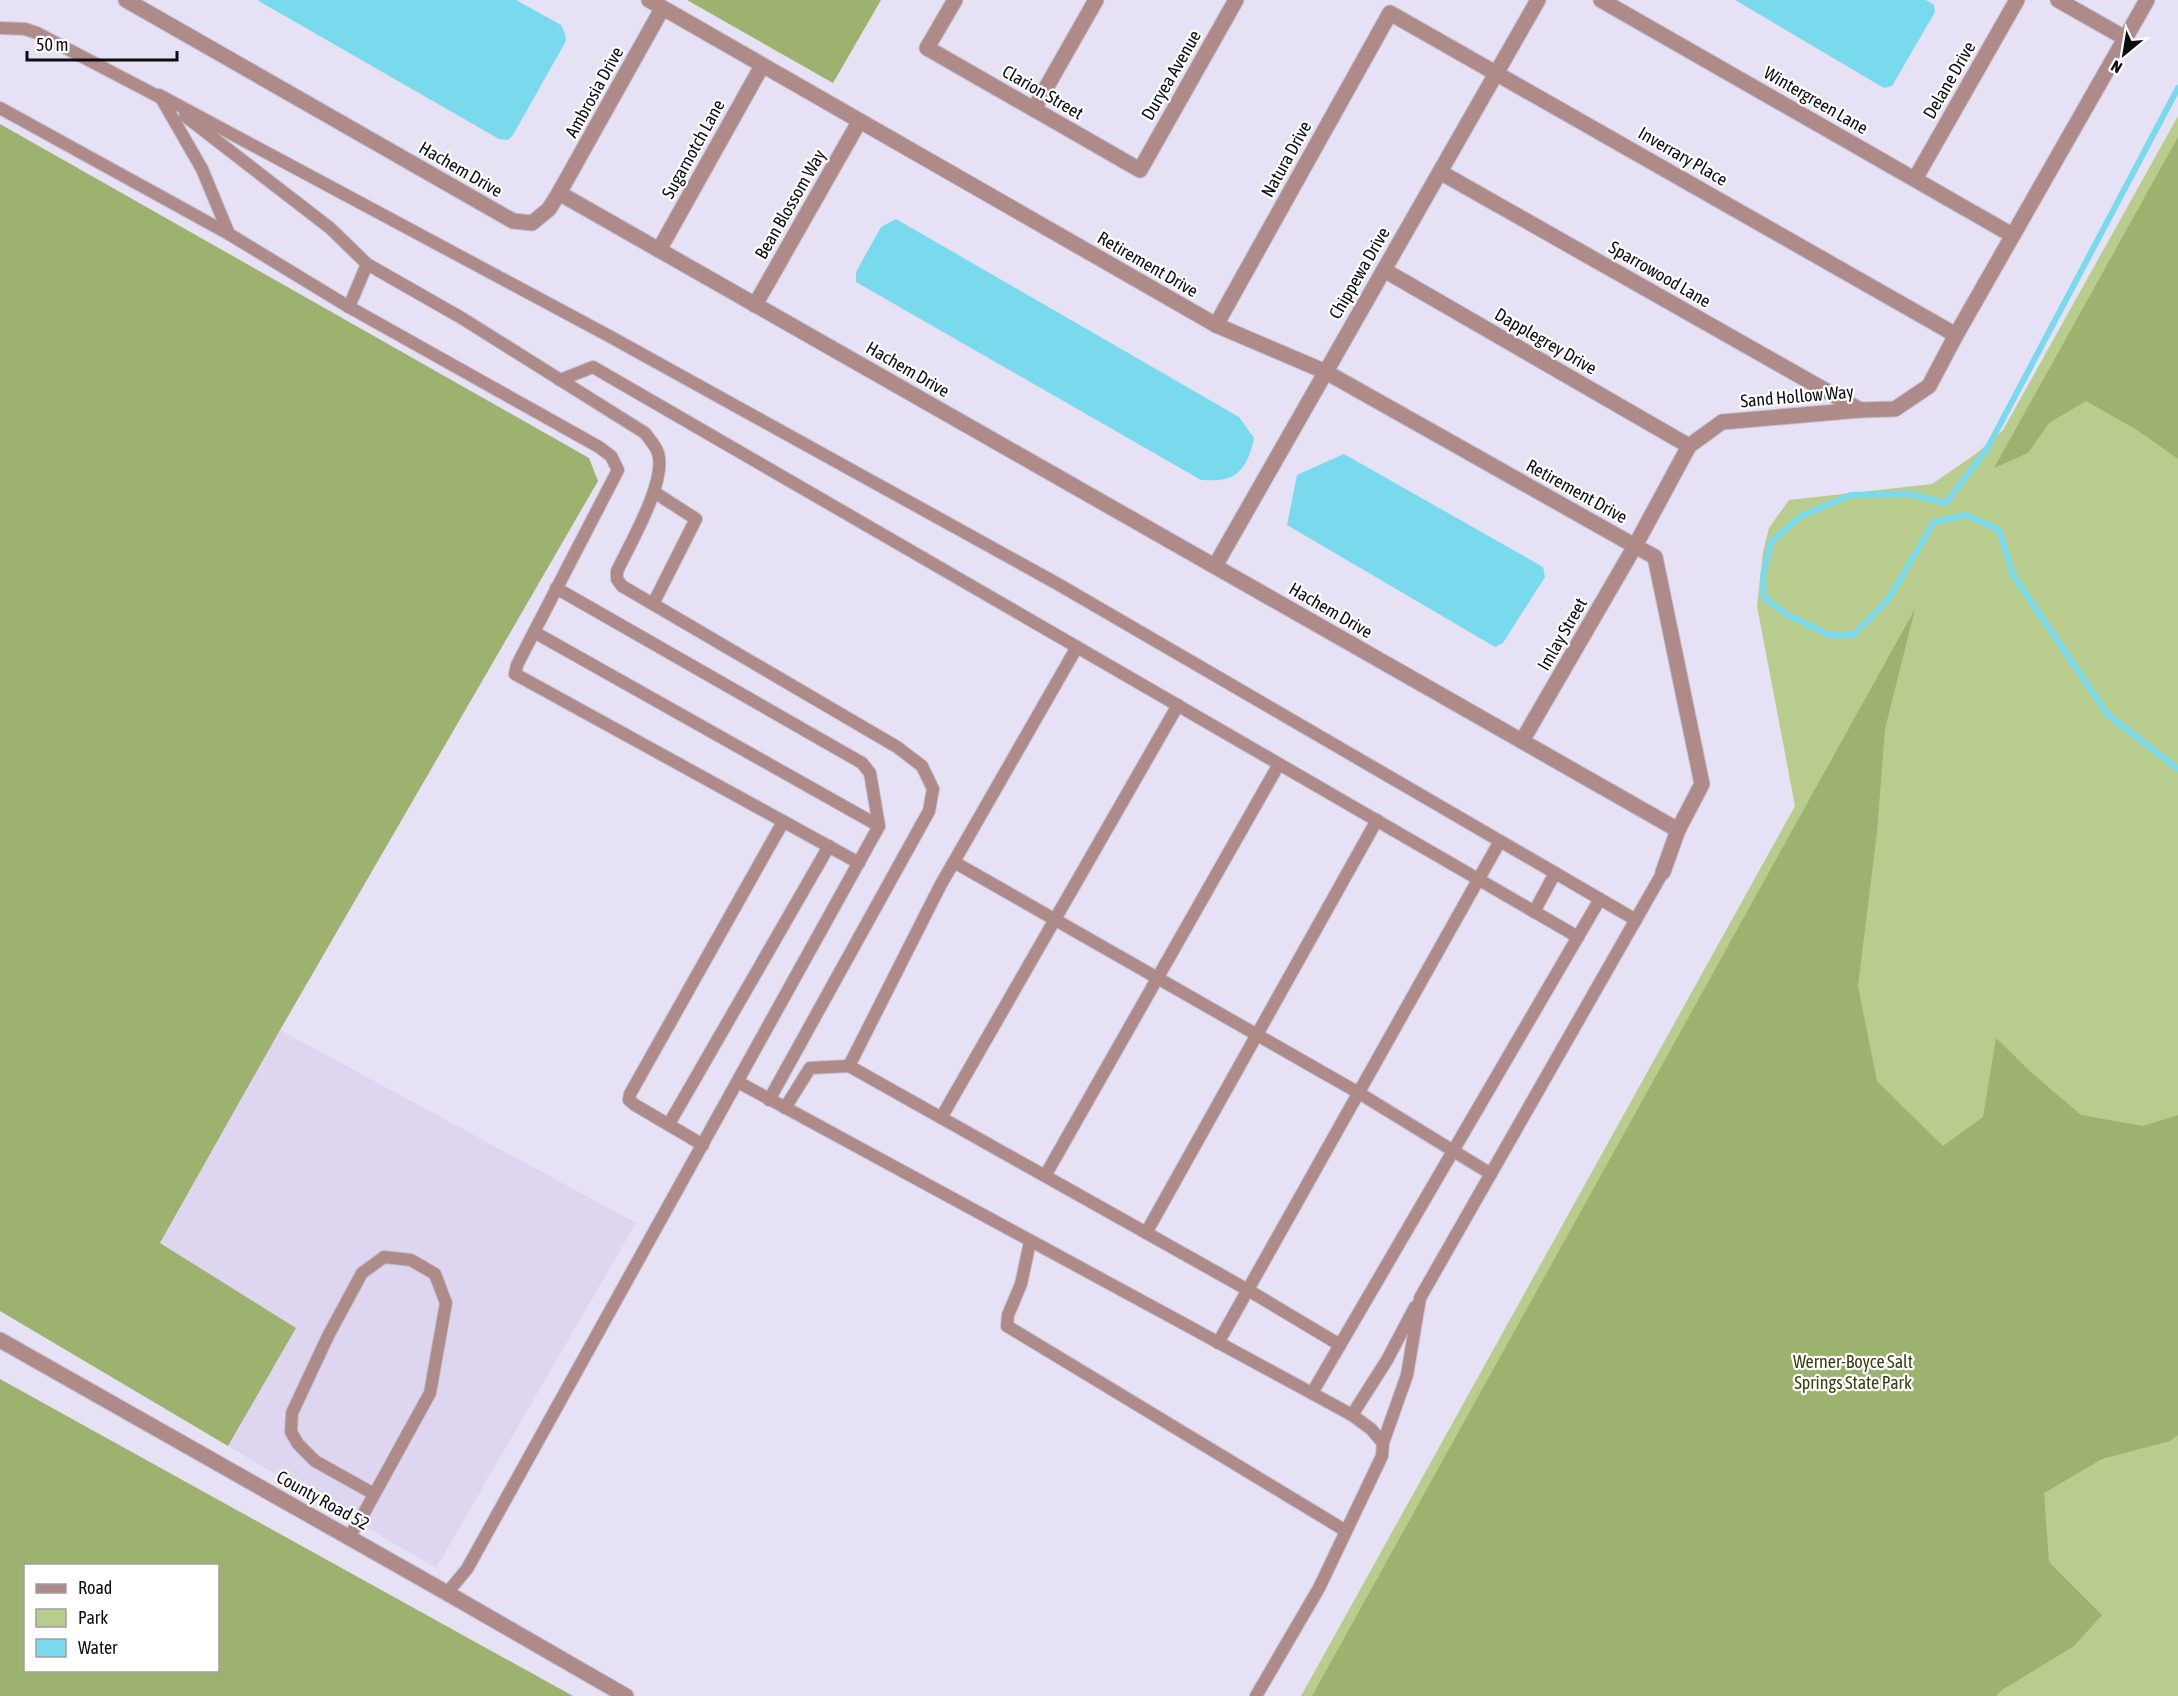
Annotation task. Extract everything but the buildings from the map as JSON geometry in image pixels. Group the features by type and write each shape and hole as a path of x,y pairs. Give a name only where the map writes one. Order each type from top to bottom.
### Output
{"street":[{"name":"Hachem Drive","path":"126,0 513,221 532,223 549,210 559,194 1678,830"},
{"name":"Retirement Drive","path":"649,0 1216,325 1326,372 1635,546"},
{"name":"Clarion Street","path":"955,0 927,48 1140,170"},
{"path":"1034,109 1096,0"},
{"name":"Duryea Avenue","path":"1140,170 1236,0"},
{"name":"Chippewa Drive","path":"1215,566 1538,0"},
{"name":"Wintergreen Lane","path":"1601,0 2012,235"},
{"name":"Delane Drive","path":"1915,179 2017,0"},
{"path":"2058,0 2125,38"},
{"name":"Sand Hollow Way","path":"1635,546 1689,446 1722,423 1860,410 1895,409 1929,386 2012,235 2147,0"},
{"name":"Ambrosia Drive","path":"559,194 662,9"},
{"name":"Inverrary Place","path":"1390,13 1956,335"},
{"name":"Natura Drive","path":"1216,325 1390,13"},
{"name":"Sugarnotch Lane","path":"659,250 762,66"},
{"name":"Bean Blossom Way","path":"755,305 859,122"},
{"name":"Sparrowood Lane","path":"1440,172 1860,410"},
{"name":"Dapplegrey Drive","path":"1384,270 1689,446"},
{"path":"1635,546 1655,557 1702,784 1678,830 1663,872"},
{"name":"Imlay Street","path":"1522,741 1635,546"},
{"name":"County Road 52","path":"0,1340 626,1696"}],"lane":[{"path":"0,28 25,29 37,33 159,95 609,336 1045,577 1636,920"},
{"path":"159,95 202,169 229,234"},
{"path":"159,95 330,228 367,264 460,317 645,433 658,451 661,470 654,492 617,571 617,579 622,586 897,747 922,766 933,789 929,811 770,1100"},
{"path":"0,108 229,234 349,307 612,456 618,470 517,665 515,674 859,863"},
{"path":"349,307 367,264"},
{"path":"560,380 593,367 1578,937"},
{"path":"653,604 696,519 654,492"},
{"path":"447,1593 467,1569 879,826 870,773 862,763 556,588"},
{"path":"534,632 879,826"},
{"path":"849,1066 954,862 1077,647"},
{"path":"941,1118 1178,705"},
{"path":"1045,1176 1279,764"},
{"path":"1146,1233 1377,820"},
{"path":"703,1145 635,1105 629,1100 630,1094 783,822"},
{"path":"1218,1343 1500,841"},
{"path":"669,1124 829,846"},
{"path":"954,862 1359,1093 1491,1174"},
{"path":"1353,1415 1387,1360 1663,872"},
{"path":"1534,912 1555,873"},
{"path":"1312,1393 1600,899"},
{"path":"784,1108 810,1068 849,1066 1248,1290 1340,1345"},
{"path":"738,1082 1353,1415 1371,1429 1383,1443"},
{"path":"1030,1242 1021,1284 1008,1315 1007,1326 1346,1531"},
{"path":"349,1537 374,1494 430,1393 446,1303 435,1274 411,1260 384,1257 362,1273 328,1336 292,1413 291,1432 298,1444 315,1461 374,1494"},
{"path":"1256,1696 1319,1588 1382,1456 1383,1443 1407,1375 1420,1298"}],"shaded area":[{"path":"280,1030 636,1223 436,1568 228,1446 296,1328 160,1244"}],"green space":[{"path":"687,0 881,0 833,83"},
{"name":"Werner-Boyce Salt Springs State Park","path":"2178,116 2178,1696 1301,1696 1795,806 1757,606 1763,552 1769,528 1789,500 1932,484 1977,453 2003,430"},
{"path":"0,124 589,458 598,481 280,1030 160,1243 296,1328 228,1446 0,1311"},
{"path":"2178,137 2178,459 2137,430 2086,401 2049,423 2028,453 1994,468"},
{"name":"Werner-Boyce Salt Springs State Park","path":"1915,609 1885,729 1877,832 1858,986 1877,1081 1943,1146 1983,1117 1996,1038 2081,1115 2143,1126 2178,1115 2178,1435 2170,1441 2102,1459 2044,1493 2049,1562 2102,1615 2074,1646 2002,1690 1996,1696 1312,1696"},
{"path":"0,1379 573,1696 0,1696"}],"water":[{"path":"257,0 516,0 561,25 566,41 513,135 508,140 499,139"},
{"path":"1735,0 1926,0 1934,5 1935,12 1892,86 1884,88"},
{"path":"896,219 1239,417 1254,438 1246,463 1232,477 1201,480 856,282 856,272 881,227"},
{"path":"1344,454 1543,567 1545,577 1503,643 1495,647 1287,525 1297,475"}],"waterway":[{"path":"2178,88 1987,449 1946,503 1909,494 1851,495 1801,516 1771,542 1763,577 1764,598 1786,614 1829,635 1853,635 1888,600 1934,522 1966,515 1999,530 2013,575 2108,715 2178,769"}]}
